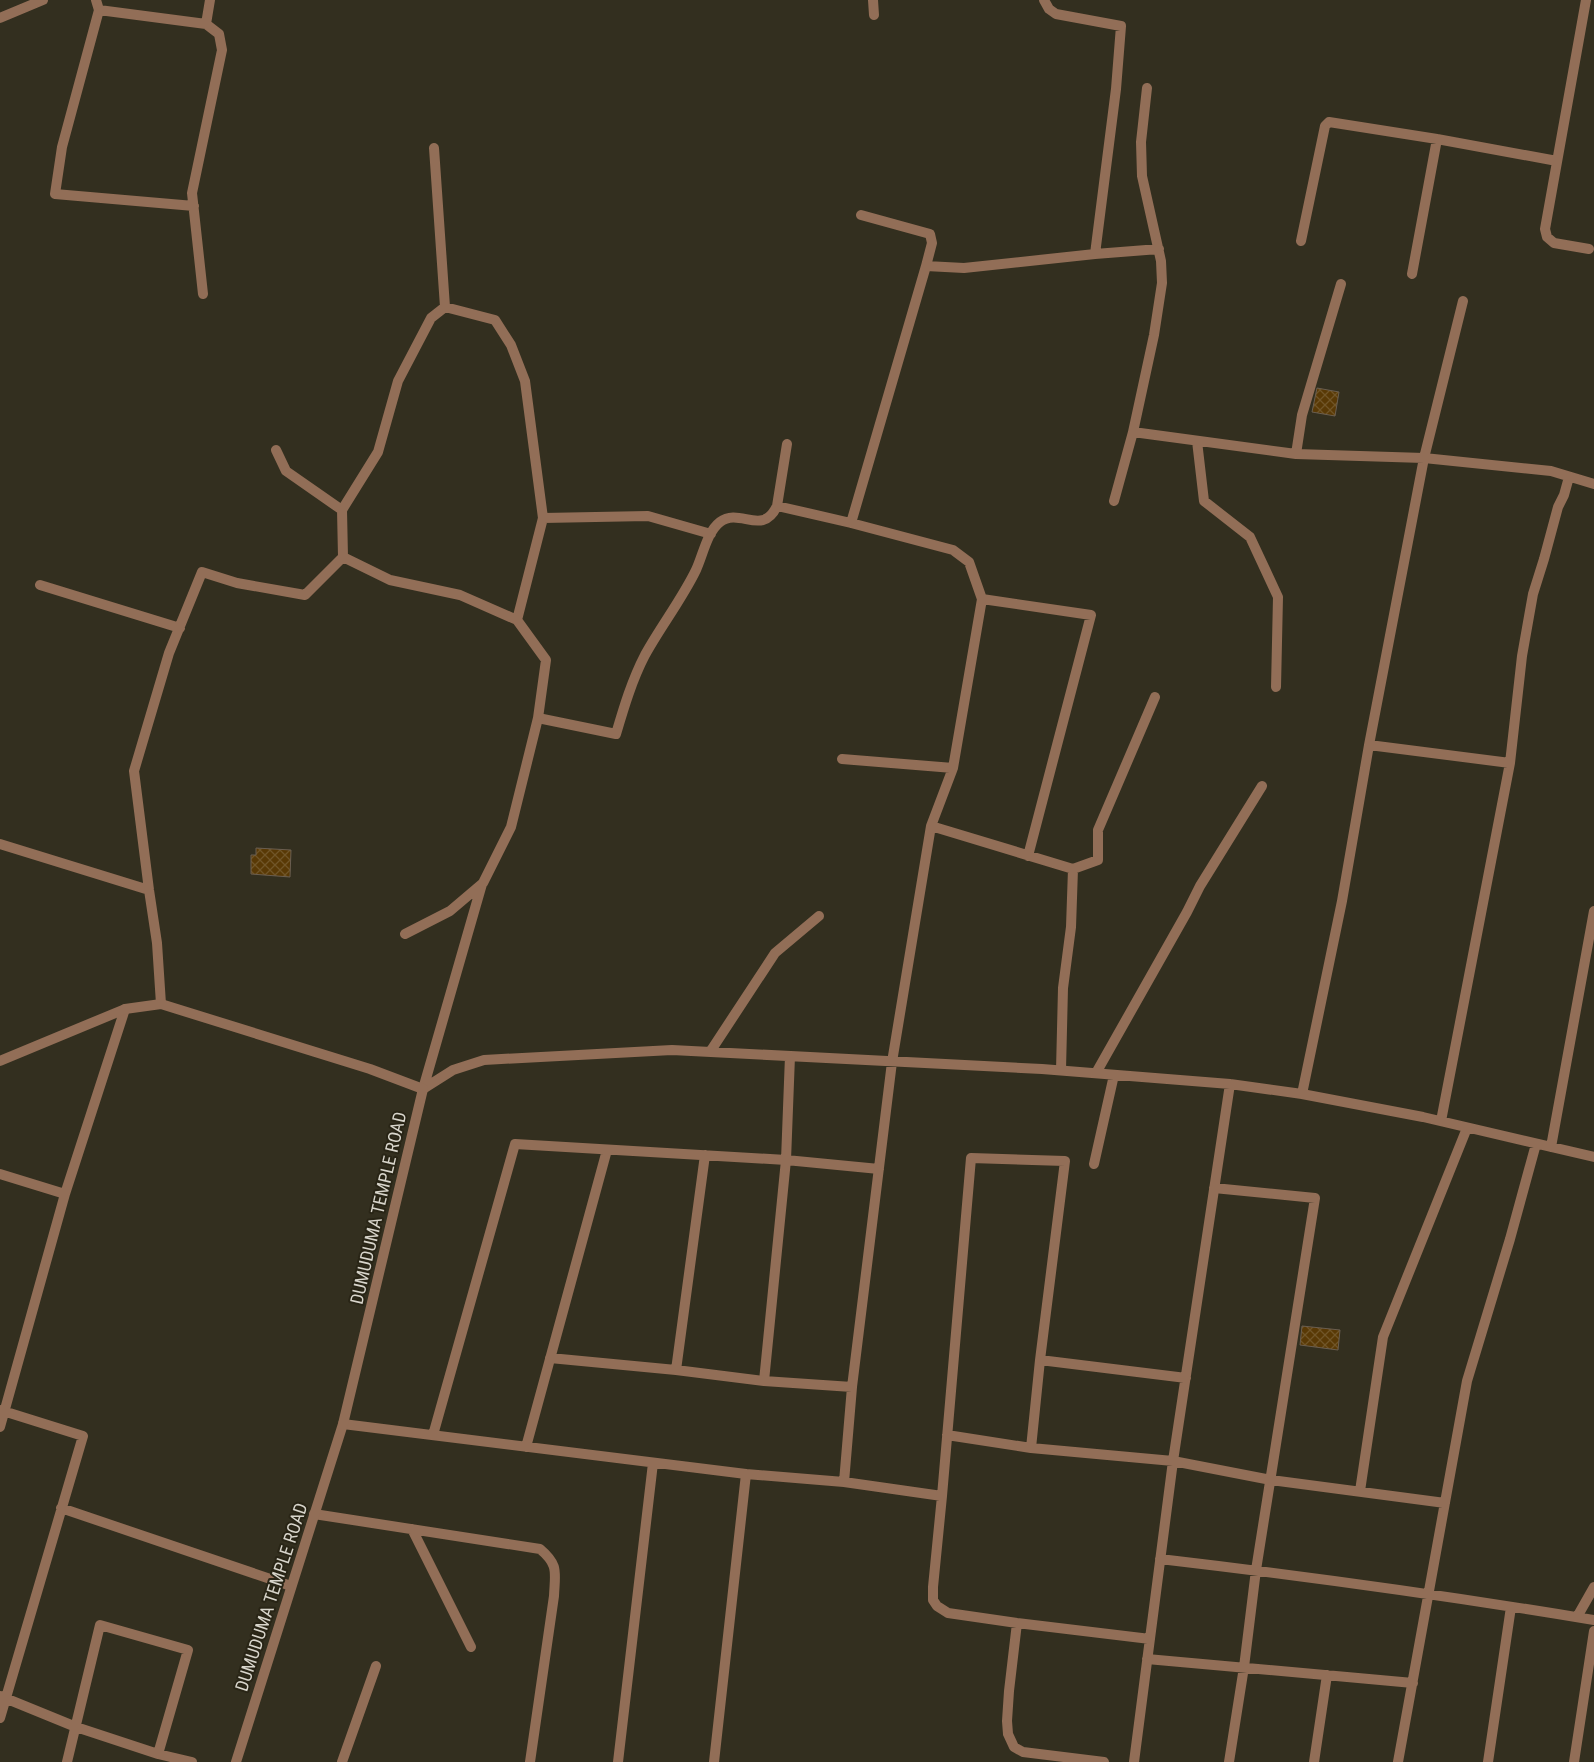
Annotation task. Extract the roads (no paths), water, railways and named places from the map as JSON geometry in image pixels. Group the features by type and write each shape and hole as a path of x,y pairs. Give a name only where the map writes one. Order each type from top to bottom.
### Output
{"street":[{"path":"0,18 43,0"},
{"path":"206,24 210,0"},
{"path":"873,0 874,15"},
{"path":"1044,0 1048,9 1056,14 1121,26 1116,89 1095,254"},
{"path":"1586,0 1545,229 1547,237 1554,243 1589,249"},
{"path":"194,206 55,194 62,146 97,5 206,24 219,34 222,50 192,193 194,206 203,294"},
{"path":"1114,501 1133,432 1154,334 1162,283 1159,250 1142,176 1141,142 1147,88"},
{"path":"1301,241 1326,124 1333,122 1557,161"},
{"path":"1412,274 1437,139"},
{"path":"434,148 445,307"},
{"path":"851,523 932,242 930,234 862,216"},
{"path":"926,266 964,268 1095,254 1159,250"},
{"path":"1296,454 1302,415 1342,284"},
{"path":"1302,1094 1342,901 1369,745 1424,458 1463,301"},
{"path":"161,1004 157,942 134,771 169,653 202,572 237,583 305,595 343,557 342,510 378,452 398,381 431,318 445,307"},
{"path":"445,307 495,320 511,345 525,381 543,518 517,620"},
{"path":"1133,432 1296,454 1424,458 1551,471 1594,484"},
{"path":"1197,440 1204,500 1250,537 1278,597 1276,687"},
{"path":"538,718 616,734 630,687 644,656 696,570 711,534 720,522 727,519 760,521 766,520 773,515 777,506 787,444"},
{"path":"276,450 286,470 342,510"},
{"path":"1441,1121 1510,764 1522,656 1532,594 1569,477"},
{"path":"777,506 953,550 969,562 982,599 953,768 931,826 892,1062 852,1387 844,1482"},
{"path":"543,518 648,516 711,534"},
{"path":"343,557 390,580 460,595 517,620 546,660 538,718 511,827 482,883 450,912 405,934"},
{"path":"40,586 180,628"},
{"path":"982,599 1091,615 1028,856"},
{"path":"931,826 1074,869 1098,860 1098,830 1155,698"},
{"path":"1369,745 1510,764"},
{"path":"842,759 953,768"},
{"path":"1096,1073 1200,886 1262,786"},
{"path":"0,844 149,890"},
{"path":"1061,1070 1063,988 1071,927 1074,869"},
{"name":"DUMUDUMA TEMPLE ROAD","path":"236,1762 343,1424 423,1089 482,883"},
{"path":"1551,1147 1594,911"},
{"path":"710,1052 775,953 819,916"},
{"path":"0,1062 125,1009 161,1004 370,1069 423,1089 453,1070 484,1060 672,1050 1061,1070 1230,1084 1302,1094 1441,1121 1594,1157"},
{"path":"0,1427 2,1411 64,1194 125,1009"},
{"path":"764,1381 786,1160 790,1056"},
{"path":"1094,1164 1114,1075"},
{"path":"1134,1762 1173,1461 1230,1084"},
{"path":"1360,1491 1384,1337 1467,1128"},
{"path":"433,1435 515,1144 786,1160 879,1168"},
{"path":"1398,1762 1467,1382 1536,1144"},
{"path":"526,1447 608,1150"},
{"path":"676,1370 705,1155"},
{"path":"1031,1448 1065,1161 971,1158 942,1496 932,1587 933,1600 937,1606 948,1613 1150,1639"},
{"path":"0,1174 64,1194"},
{"path":"1214,1188 1315,1198 1256,1570 1244,1667 1228,1762"},
{"path":"550,1358 676,1370 764,1381 852,1387"},
{"path":"1040,1360 1186,1378"},
{"path":"0,1718 3,1697 82,1436 2,1411"},
{"path":"343,1424 746,1474 844,1482 942,1496"},
{"path":"947,1435 1031,1448 1173,1461 1271,1480 1445,1503"},
{"path":"618,1762 653,1463"},
{"path":"714,1762 746,1474"},
{"path":"61,1508 291,1586"},
{"path":"314,1514 540,1549 551,1558 555,1569 554,1596 530,1762"},
{"path":"412,1529 472,1647"},
{"path":"1160,1560 1256,1570 1594,1620"},
{"path":"1577,1617 1594,1587"},
{"path":"1488,1762 1511,1607"},
{"path":"1017,1623 1007,1705 1008,1734 1014,1747 1023,1752 1104,1762"},
{"path":"67,1762 100,1626 188,1650 158,1754"},
{"path":"1574,1762 1594,1630"},
{"path":"1147,1659 1413,1683"},
{"path":"342,1762 376,1666"},
{"path":"1314,1762 1327,1675"},
{"path":"3,1697 76,1727 158,1754 192,1762"}]}
